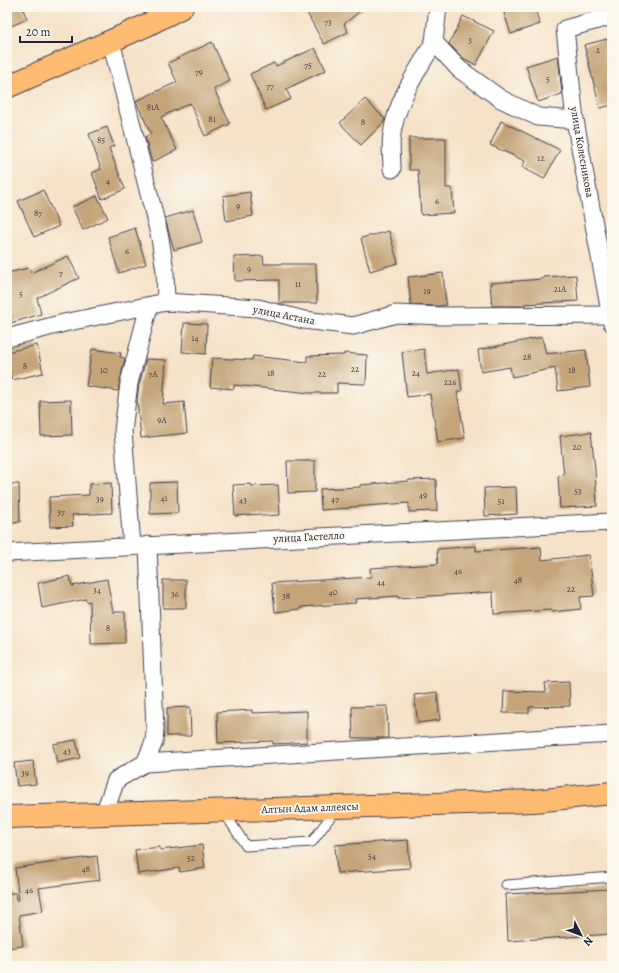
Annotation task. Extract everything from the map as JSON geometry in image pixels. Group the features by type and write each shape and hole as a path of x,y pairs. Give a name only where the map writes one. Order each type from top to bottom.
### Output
{"main road":[{"path":"7,87 147,25 182,7"},
{"name":"Алтын Адам аллеясы","path":"7,817 534,801 612,793"}],"street":[{"path":"392,169 391,136 396,112 404,94 434,42 438,7"},
{"name":"улица Колесникова","path":"612,16 565,30 575,120 612,317"},
{"path":"111,41 160,238 165,271 166,302"},
{"path":"434,42 459,69 501,99 538,117 575,120"},
{"name":"улица Астана","path":"7,338 64,323 166,302 258,308 304,320 353,326 396,314 441,316 612,317"},
{"path":"144,763 154,742 155,730 140,545 123,431 129,383 149,306"},
{"name":"улица Гастелло","path":"7,553 612,522"},
{"path":"104,814 116,780 144,763 612,734"}],"lane":[{"path":"223,810 246,846 312,842 338,807"},
{"path":"506,885 612,877"}],"building":[{"path":"7,7 22,7 27,19 7,28"},
{"path":"318,7 365,7 344,24 348,32 324,44 307,13"},
{"path":"512,7 534,7 540,24 511,34 503,10"},
{"path":"463,16 494,31 476,65 463,58 449,44"},
{"path":"607,39 612,56 612,105 600,108 584,45"},
{"path":"212,42 230,81 214,89 230,124 205,136 190,103 161,117 177,150 152,162 145,137 151,134 136,101 177,82 168,63"},
{"path":"315,48 326,70 286,89 291,99 266,110 250,74 274,63 276,66"},
{"path":"558,56 562,94 538,102 526,66"},
{"path":"365,99 385,119 384,122 361,145 340,123"},
{"path":"501,121 560,150 544,179 522,167 525,161 490,145"},
{"path":"107,127 114,146 109,148 125,189 102,199 92,173 101,169 89,134"},
{"path":"409,138 446,138 446,188 452,188 454,213 421,215 418,170 409,170"},
{"path":"43,190 59,226 34,237 18,201"},
{"path":"250,192 253,216 226,221 223,196"},
{"path":"97,196 108,218 83,230 72,207"},
{"path":"193,210 202,242 174,250 165,218"},
{"path":"135,228 146,264 119,273 108,237"},
{"path":"389,231 398,263 370,271 361,238"},
{"path":"68,256 79,278 37,298 41,314 7,324 7,273 29,268 31,273"},
{"path":"263,256 264,264 316,264 317,303 279,303 279,280 235,281 234,257"},
{"path":"443,273 446,305 411,305 408,277"},
{"path":"576,275 578,301 524,304 525,306 492,306 490,283"},
{"path":"184,323 207,324 206,354 182,352"},
{"path":"542,337 546,354 586,350 590,387 558,391 555,368 512,377 510,367 481,372 478,350"},
{"path":"37,345 43,373 12,380 7,360 7,352"},
{"path":"92,349 121,353 120,357 125,358 118,391 86,386"},
{"path":"424,349 427,374 459,369 462,391 457,392 465,438 438,442 430,394 407,397 402,352"},
{"path":"344,353 367,355 366,384 337,383 337,393 310,393 234,385 234,389 210,387 212,358 252,360 253,356 307,362 307,356 344,355"},
{"path":"146,359 166,360 163,404 184,402 187,433 141,438 137,400 139,385"},
{"path":"71,400 72,435 41,436 40,401"},
{"path":"591,432 597,506 560,508 558,476 564,475 560,436"},
{"path":"287,461 315,461 315,492 288,493"},
{"path":"436,479 437,511 409,512 409,503 321,510 320,489 360,487 360,485"},
{"path":"177,482 178,513 150,514 150,483"},
{"path":"111,483 112,513 72,515 73,526 50,527 49,497 89,495 89,484"},
{"path":"7,484 19,484 20,522 7,524"},
{"path":"251,484 252,486 278,485 280,515 261,516 261,514 235,516 233,485"},
{"path":"516,487 517,514 485,516 484,488"},
{"path":"476,546 476,551 541,547 542,560 589,555 594,596 580,597 581,609 551,612 551,610 494,614 493,592 355,599 356,603 301,607 301,609 275,612 272,583 371,577 370,568 438,564 437,549"},
{"path":"70,576 72,586 107,579 113,612 125,612 125,643 91,644 90,601 87,602 86,599 42,608 38,583"},
{"path":"163,580 186,580 186,608 163,608"},
{"path":"569,682 570,706 529,707 529,713 503,713 504,691 546,692 545,683"},
{"path":"437,692 440,720 418,723 414,695"},
{"path":"387,706 388,738 353,738 352,707"},
{"path":"190,707 191,736 167,736 167,708"},
{"path":"252,710 252,713 307,711 307,742 273,744 273,741 218,743 217,712"},
{"path":"76,740 80,758 57,763 53,744"},
{"path":"33,761 36,784 17,786 14,763"},
{"path":"408,840 410,868 337,873 335,845"},
{"path":"202,845 205,868 180,872 179,868 138,874 135,850 160,847 160,850"},
{"path":"97,856 100,880 39,888 43,911 19,915 23,946 7,948 7,893 16,893 17,900 19,900 15,868"},
{"path":"612,889 612,934 508,941 506,894"}]}
